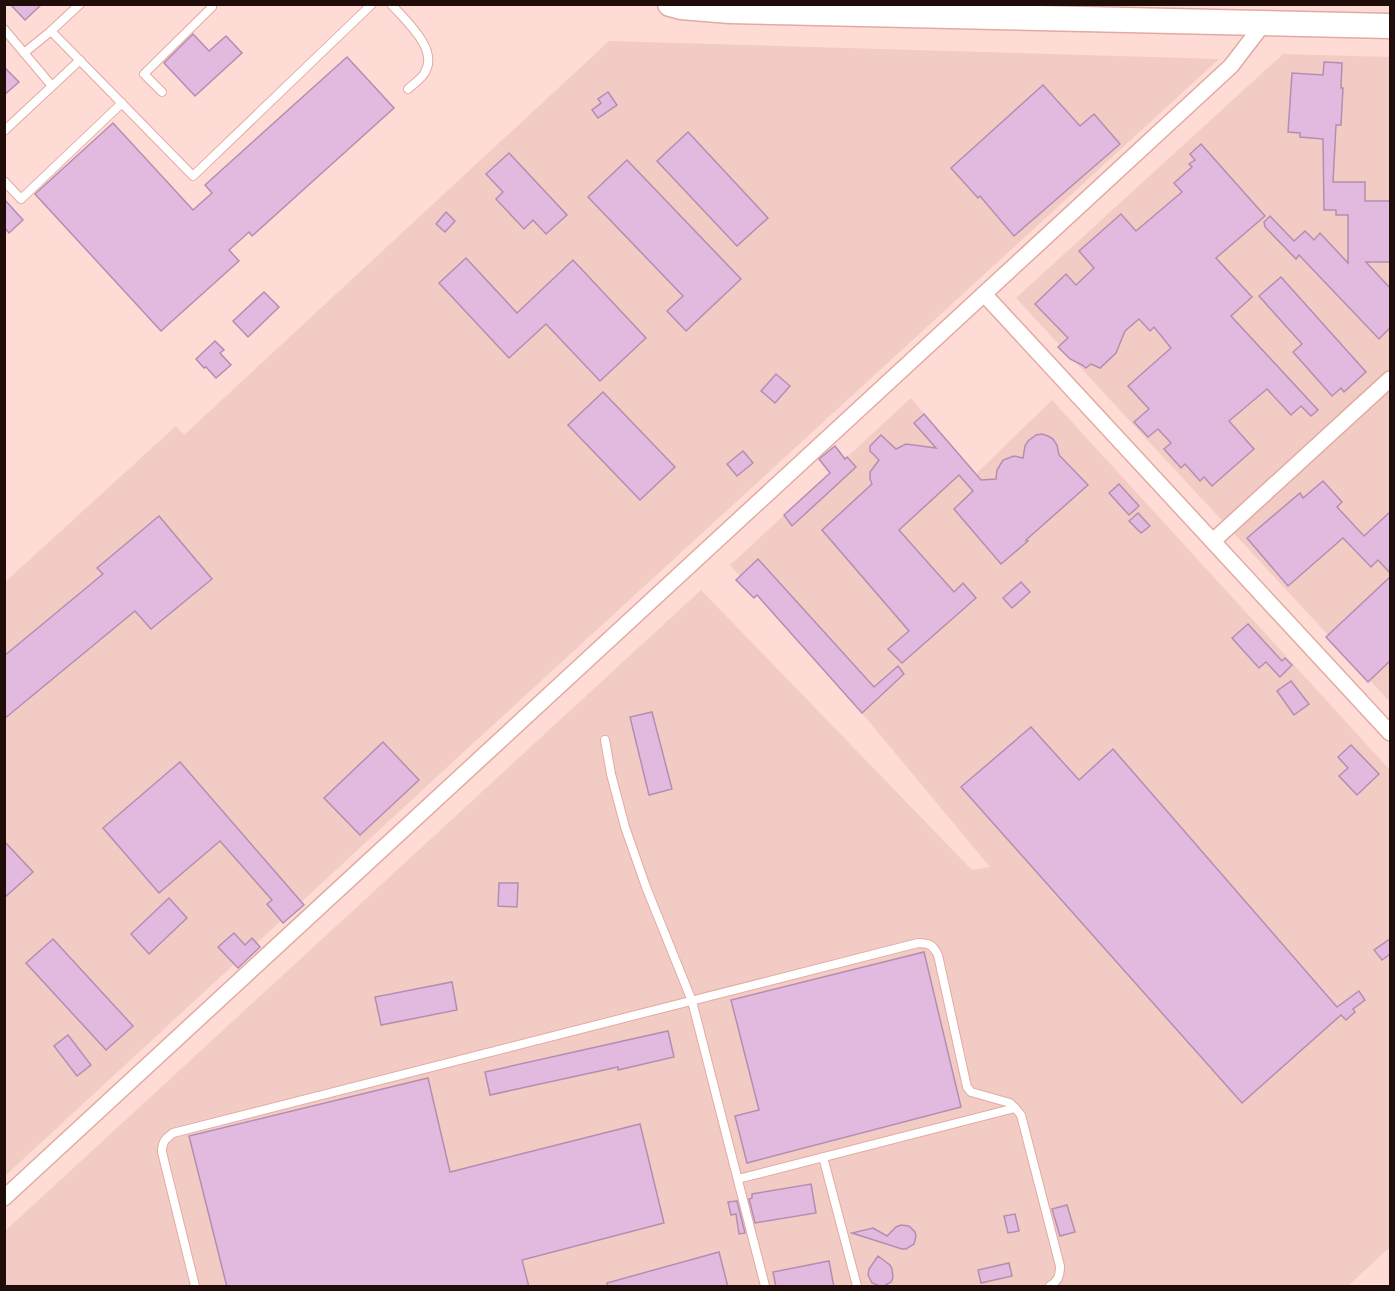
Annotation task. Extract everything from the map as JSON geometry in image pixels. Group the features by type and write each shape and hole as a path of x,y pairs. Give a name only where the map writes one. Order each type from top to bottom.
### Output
{"main road":[{"path":"670,4 730,11 1390,26"}],"street":[{"path":"4,1198 1231,66 1264,23"},
{"path":"984,294 1390,733"},
{"path":"1213,542 1390,379"}],"lane":[{"path":"24,53 80,4"},
{"path":"162,92 144,74 212,8 210,4"},
{"path":"51,31 193,176 372,4"},
{"path":"391,4 422,40 429,58 426,72 408,89"},
{"path":"4,29 52,86"},
{"path":"4,130 80,60"},
{"path":"4,181 21,199 122,103"},
{"path":"605,740 625,827 646,887 693,1001 765,1287"},
{"path":"195,1287 162,1152 165,1138 173,1133 918,943 927,943 934,947 938,955 967,1087 971,1092 1010,1103 1021,1115 1060,1266 1057,1282 1050,1287"},
{"path":"738,1179 1015,1108"},
{"path":"823,1157 857,1287"}],"shaded area":[{"path":"609,41 1219,59 5,1176 5,582 176,426 184,435"},
{"path":"1283,54 1390,57 1390,702 1016,298"},
{"path":"911,398 976,474 1052,400 1390,770 1390,1247 1348,1286 5,1286 5,1231 701,590 972,870 990,867 862,713 730,565"}],"building":[{"path":"10,4 42,4 25,20"},
{"path":"193,34 209,51 226,36 242,53 195,96 164,63"},
{"path":"347,57 394,108 252,236 249,232 229,250 239,261 161,331 35,194 113,123 193,210 212,193 205,185"},
{"path":"1324,62 1342,63 1341,125 1336,125 1333,182 1365,182 1365,201 1390,201 1390,262 1366,262 1390,288 1390,328 1379,339 1299,255 1296,259 1265,227 1264,222 1270,216 1294,241 1305,231 1314,240 1320,233 1348,263 1348,215 1336,215 1336,210 1324,210 1323,139 1300,137 1300,133 1288,132 1292,73 1323,75"},
{"path":"4,67 19,82 4,95"},
{"path":"1043,85 1080,126 1094,114 1120,144 1014,236 980,196 978,198 951,168"},
{"path":"608,92 617,105 598,118 592,110 601,103 598,99"},
{"path":"688,132 768,218 737,246 657,161"},
{"path":"1201,144 1265,216 1216,258 1252,297 1231,316 1318,410 1311,416 1301,406 1291,415 1267,389 1229,421 1254,449 1212,486 1204,477 1200,481 1185,464 1181,468 1164,449 1171,443 1158,429 1148,437 1134,422 1149,409 1128,386 1171,348 1154,327 1150,331 1139,319 1125,331 1116,353 1100,368 1091,364 1086,368 1070,359 1058,347 1068,338 1035,304 1066,274 1076,285 1094,268 1079,251 1121,214 1136,231 1182,192 1174,183 1192,167 1189,164 1195,160 1190,154"},
{"path":"509,153 567,215 546,234 533,220 524,229 496,199 503,192 486,174"},
{"path":"627,160 741,279 686,331 667,311 683,296 588,197"},
{"path":"4,199 23,220 9,233 4,227"},
{"path":"446,212 455,221 445,232 436,224"},
{"path":"466,258 517,313 573,260 646,338 600,381 546,324 509,358 439,283"},
{"path":"1281,277 1366,372 1344,392 1341,388 1332,396 1293,352 1302,344 1259,296"},
{"path":"264,292 279,307 248,337 233,321"},
{"path":"215,341 224,350 220,353 231,365 216,378 196,359"},
{"path":"776,374 790,386 775,403 761,391"},
{"path":"603,392 675,467 640,500 568,425"},
{"path":"924,414 981,480 996,479 997,470 1003,460 1014,456 1023,458 1028,441 1042,434 1053,439 1059,455 1088,485 1001,564 954,509 973,491 959,475 899,530 954,592 963,583 976,598 902,663 888,649 909,631 822,530 872,484 870,472 879,460 870,451 870,446 881,435 896,449 906,444 936,448 914,423"},
{"path":"835,446 845,459 847,457 856,467 792,526 784,515 830,473 819,459"},
{"path":"743,451 753,463 737,476 727,464"},
{"path":"1323,481 1342,502 1337,507 1364,536 1390,512 1390,573 1378,560 1371,567 1343,538 1288,586 1247,538 1300,493 1303,498"},
{"path":"1119,484 1139,506 1129,515 1109,493"},
{"path":"1138,513 1150,526 1141,533 1129,521"},
{"path":"159,516 212,579 151,629 135,611 4,719 4,656 103,574 97,568"},
{"path":"758,559 874,687 898,666 904,674 862,713 757,595 754,598 736,580"},
{"path":"1390,577 1390,661 1368,682 1326,637"},
{"path":"1021,582 1030,592 1012,608 1003,598"},
{"path":"1248,624 1282,661 1285,658 1292,665 1280,677 1266,662 1259,668 1232,638"},
{"path":"1291,681 1309,704 1294,715 1277,691"},
{"path":"652,712 672,789 649,795 630,717"},
{"path":"1031,727 1079,780 1113,749 1337,1007 1359,991 1365,1000 1353,1009 1355,1012 1346,1020 1341,1015 1242,1103 961,787"},
{"path":"383,742 419,780 360,835 324,798"},
{"path":"1351,745 1379,774 1357,795 1339,776 1348,768 1338,757"},
{"path":"180,762 304,905 283,923 267,904 272,900 220,841 159,893 103,828"},
{"path":"4,841 33,872 4,898"},
{"path":"499,883 518,883 517,907 498,906"},
{"path":"169,898 187,918 149,954 131,934"},
{"path":"234,933 245,945 252,938 260,947 238,968 218,947"},
{"path":"53,939 133,1026 106,1050 26,963"},
{"path":"1390,939 1390,954 1382,960 1374,950"},
{"path":"924,952 961,1107 747,1163 735,1116 759,1110 731,1000"},
{"path":"452,982 457,1010 381,1025 375,997"},
{"path":"668,1031 674,1057 490,1095 485,1072"},
{"path":"68,1035 91,1065 77,1076 54,1046"},
{"path":"428,1078 450,1172 640,1124 664,1223 522,1260 529,1287 227,1287 189,1136"},
{"path":"811,1184 816,1213 755,1223 749,1199 752,1198 752,1194"},
{"path":"737,1201 745,1233 739,1234 736,1214 731,1215 728,1202"},
{"path":"1067,1205 1075,1232 1060,1236 1052,1209"},
{"path":"1015,1214 1019,1231 1008,1233 1004,1216"},
{"path":"901,1225 909,1226 916,1236 914,1244 906,1249 852,1233 873,1228 887,1236"},
{"path":"719,1252 728,1287 608,1287 607,1283"},
{"path":"878,1256 892,1269 893,1278 884,1286 872,1283 868,1275 869,1269"},
{"path":"829,1261 834,1287 776,1287 773,1272"},
{"path":"1009,1263 1012,1276 981,1283 978,1270"}]}
